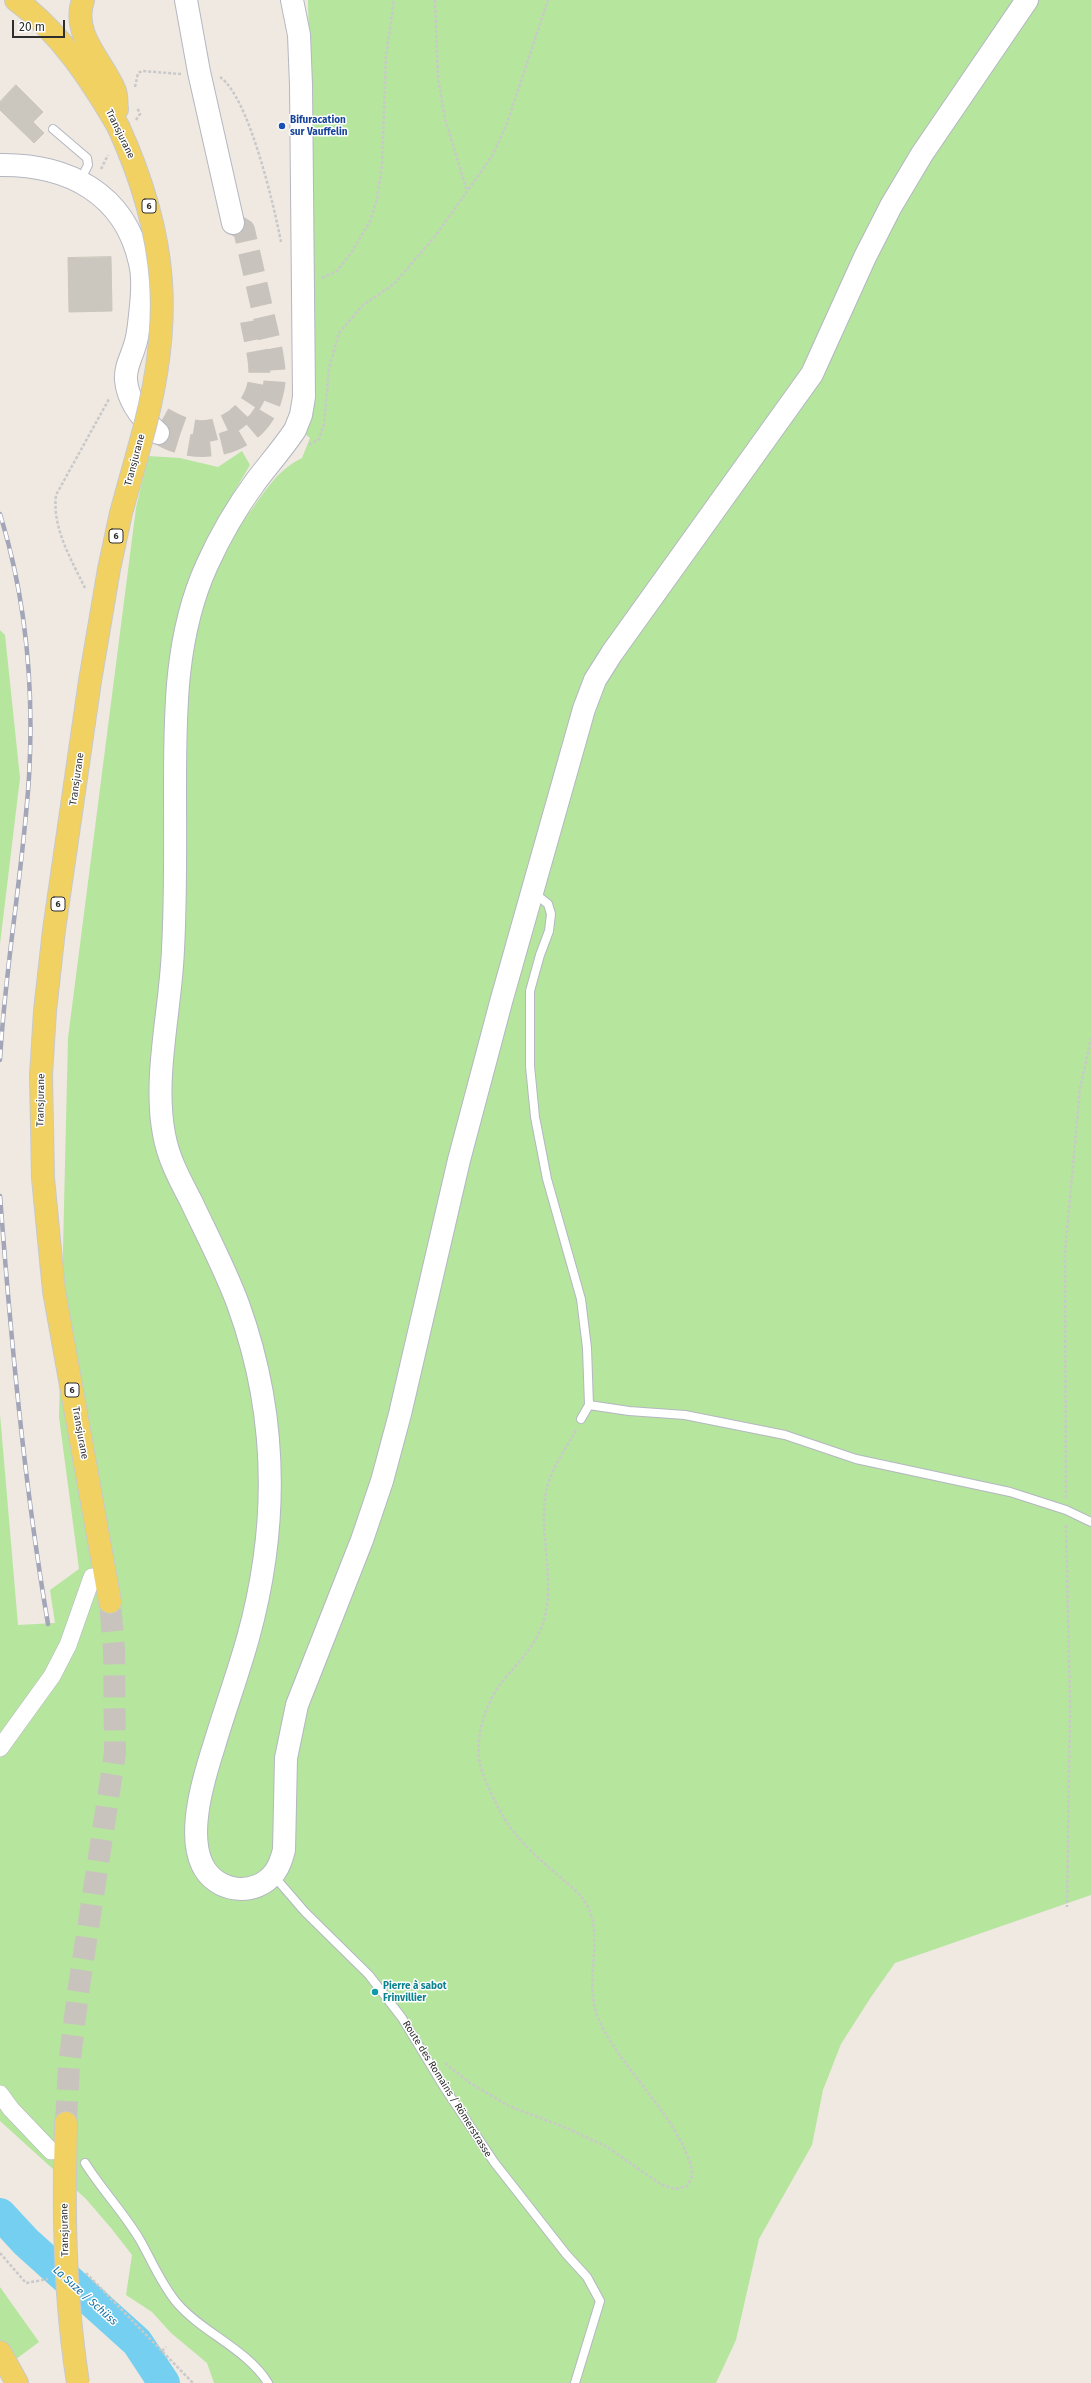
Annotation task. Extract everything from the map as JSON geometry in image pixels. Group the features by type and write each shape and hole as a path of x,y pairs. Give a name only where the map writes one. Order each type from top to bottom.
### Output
{"main road":[{"name":"Transjurane","path":"16,0 52,33 83,69 118,126 148,200 159,254 162,290 162,328 154,430 121,513 109,569 90,681 54,930 44,1011 40,1075 40,1126 48,1244 56,1299 110,1602"},
{"path":"81,9 82,32 115,92 118,126"},
{"name":"Transjurane","path":"66,2123 66,2278 69,2320 78,2383"},
{"path":"3,2356 17,2383"}],"street":[{"path":"186,0 199,72 233,223"},
{"path":"292,0 299,35 304,278 304,397 301,415 285,445 238,508 206,566 196,595 180,664 176,716 172,975 160,1094 165,1141 176,1172 233,1292 250,1338 266,1419 272,1489 268,1539 261,1584 237,1679 206,1772 196,1829 198,1851 202,1864 209,1874 219,1883 232,1889 247,1889 262,1885 273,1875 280,1864 284,1850 286,1758 290,1732 297,1705 362,1540 382,1481 400,1414 459,1160 571,755 595,680 612,653 812,374 865,257 891,206 922,154 1027,0"},
{"path":"0,166 40,167 68,175 86,184 124,221 137,251 141,265 142,289 135,346 142,383 154,410 154,430"},
{"path":"0,1748 58,1664 79,1618 92,1577"},
{"path":"0,2094 11,2109 51,2151"}],"lane":[{"path":"53,129 87,158 88,165 86,184"},
{"path":"533,893 548,904 551,914 549,931 540,954 530,990 530,1066 535,1117 547,1179 581,1299 588,1348 589,1405 581,1419"},
{"path":"589,1405 629,1411 685,1415 778,1433 856,1459 1010,1492 1066,1510 1091,1522"},
{"path":"92,1577 100,1552"},
{"name":"Route des Romains / Römerstrasse","path":"273,1875 305,1912 369,1975 402,2018 444,2087 494,2162 566,2254 587,2277 600,2300 575,2383"},
{"path":"84,2163 102,2191 139,2239 157,2273 178,2304 257,2368 268,2383"}],"path":[{"path":"304,278 322,278 337,271 353,250 370,221 377,199 382,165 386,56 394,0"},
{"path":"436,0 438,78 445,119 467,191"},
{"path":"285,445 298,449 319,439 324,424 329,368 339,333 363,305 398,278 436,235 492,156 506,126 548,0"},
{"path":"199,72 214,72 227,81 242,108 273,198 283,250"},
{"path":"1067,1907 1070,1705 1066,1510 1065,1251 1080,1089 1091,1038"},
{"path":"428,2059 442,2061 470,2083 509,2106 569,2129 607,2147 662,2185 676,2189 687,2186 692,2176 689,2160 668,2118 609,2037 598,2017 592,1997 594,1928 590,1911 581,1896 528,1850 506,1824 486,1781 479,1760 479,1734 487,1708 500,1685 534,1643 544,1619 549,1593 545,1507 548,1487 581,1419"},
{"path":"0,2253 26,2283 40,2281"},
{"path":"83,2270 193,2383"},
{"path":"162,2351 166,2346"}],"green space":[{"path":"308,0 1091,0 1091,1895 895,1963 841,2044 823,2090 812,2145 759,2239 736,2340 716,2383 214,2383 207,2363 171,2333 152,2312 126,2295 132,2255 111,2228 86,2199 0,2121 0,1414 18,1625 55,1623 50,1590 79,1569 59,1417 68,1038 136,508 148,456 180,458 218,467 242,451 250,465 220,516 246,517 270,484 284,470 302,458 310,438 305,434 314,402 314,286"},
{"path":"0,630 5,635 20,778 0,944"},
{"path":"0,2287 39,2342 0,2371"}],"building":[{"path":"16,85 43,112 33,122 44,133 34,143 0,110 0,102"},
{"path":"111,257 112,311 69,312 68,258"}],"waterway":[{"name":"La Suze / Schüss","path":"0,2214 26,2242 137,2342 164,2383"}],"tunnel":[{"path":"158,433 174,441 191,445 208,446 225,443 241,436 254,426 265,412 272,395 275,377 271,347 244,230 233,223"},
{"path":"163,418 184,428 203,431 226,425 245,411 257,391 259,379 258,357 251,321"},
{"path":"66,2123 69,2066 78,1993 115,1753 114,1650 110,1602"}],"railway":[{"path":"0,514 9,546 22,611 29,678 30,711 29,777 23,848 2,1025 0,1060"},
{"path":"0,1196 19,1411 39,1571 48,1624"}],"place":[{"name":"Bifuracation sur Vauffelin","path":"282,126"},
{"name":"Pierre à sabot Frinvillier","path":"375,1992"}]}
